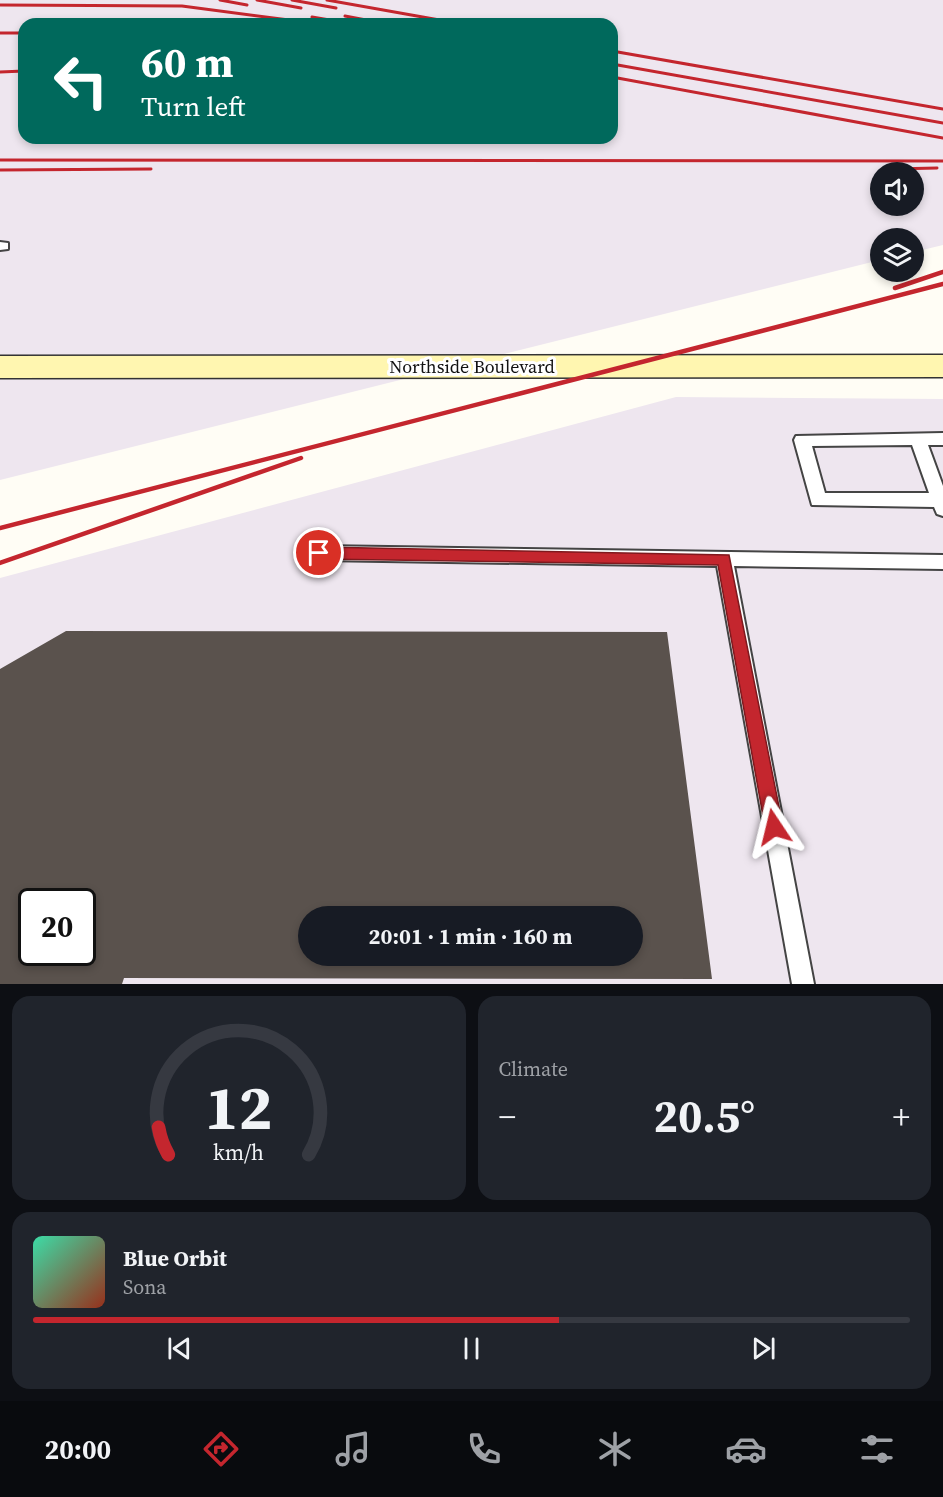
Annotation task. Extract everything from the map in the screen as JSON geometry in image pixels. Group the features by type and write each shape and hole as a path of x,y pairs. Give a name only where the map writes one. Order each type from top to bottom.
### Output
{"main road":[{"name":"Northside Boulevard","path":"0,367 943,366"}],"lane":[{"path":"918,439 942,503 818,500 802,440 918,439 943,440"},
{"path":"319,553 943,562"},
{"path":"724,559 803,984"}],"shaded area":[{"path":"0,0 943,0 943,245 924,250 924,228 870,228 870,262 0,480"},
{"path":"676,397 943,399 943,984 0,984 0,578"}],"building":[{"path":"66,631 667,632 712,979 124,978 122,984 0,984 0,669"}],"railway":[{"path":"220,0 247,5"},
{"path":"257,0 301,8"},
{"path":"292,0 336,8"},
{"path":"327,0 428,18"},
{"path":"0,5 182,6 274,18"},
{"path":"345,16 356,18"},
{"path":"312,17 318,18"},
{"path":"0,33 18,33"},
{"path":"618,52 943,109"},
{"path":"618,65 943,123"},
{"path":"0,72 18,71"},
{"path":"618,78 943,138"},
{"path":"0,160 943,161"},
{"path":"924,168 937,168"},
{"path":"0,170 151,169"},
{"path":"895,288 943,272"},
{"path":"0,528 943,284"},
{"path":"0,563 301,458"}],"route":[{"path":"319,553 724,559 774,827"}]}
